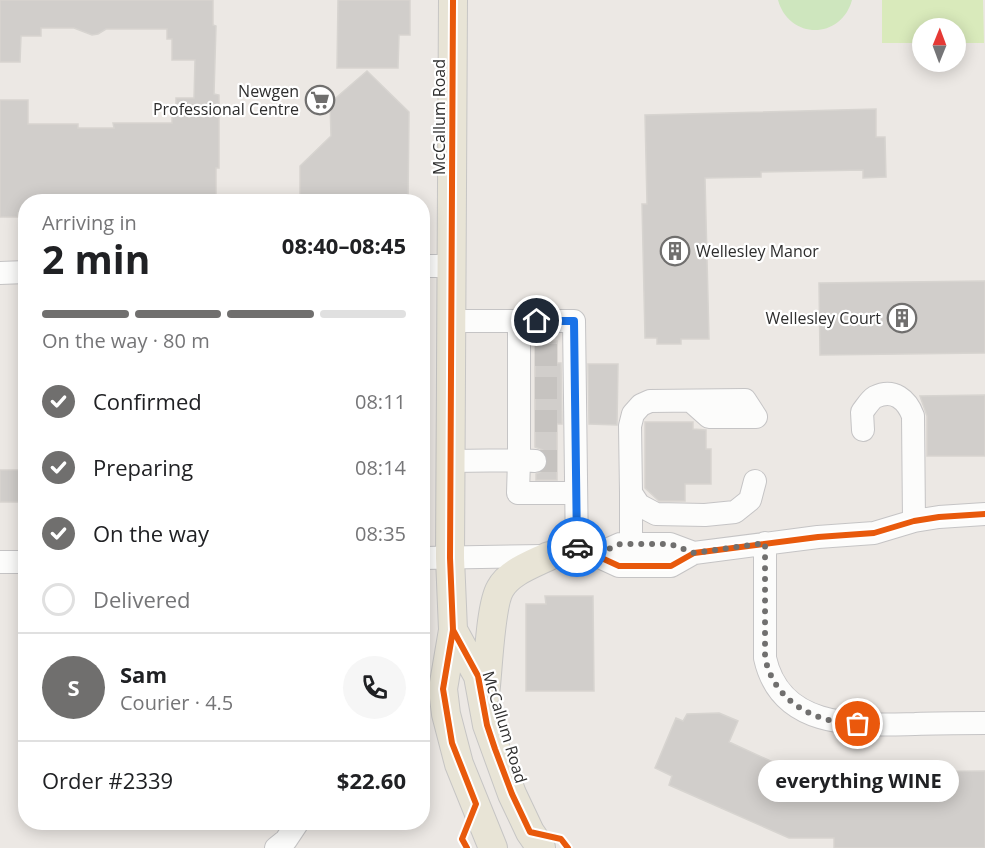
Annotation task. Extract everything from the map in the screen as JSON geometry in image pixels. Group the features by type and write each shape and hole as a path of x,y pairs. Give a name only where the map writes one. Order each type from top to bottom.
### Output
{"main road":[{"name":"McCallum Road","path":"453,0 450,461 436,558 453,630 478,676 488,725 512,794 530,832 541,848"},
{"path":"484,704 494,611 500,589 519,571 549,556"},
{"name":"McCallum Road","path":"453,630 442,689 446,714 459,764 493,848"}],"street":[{"path":"430,266 453,266"},
{"path":"0,273 18,272"},
{"path":"452,321 574,321 546,355 547,461 518,493 576,492"},
{"path":"519,321 546,355 547,461 576,492 586,555"},
{"path":"863,430 862,412 874,398 887,395 901,397 908,404 913,416 914,521"},
{"path":"631,544 630,426 633,414 641,405 650,400 745,400 756,417"},
{"path":"450,461 547,461"},
{"path":"631,494 639,505 656,514 705,515 735,512 750,500 755,481"},
{"path":"586,555 619,566 671,566 694,553 818,537 874,533 914,521 985,514"},
{"path":"765,543 765,658 769,675 787,700 811,714 841,723 985,723"},
{"path":"436,558 586,555 620,544 670,544 694,553"},
{"path":"0,562 18,562"},
{"path":"276,848 286,840 293,830"}],"green space":[{"path":"778,0 852,0 846,13 837,22 827,28 815,30 803,28 793,22 784,13"},
{"path":"882,0 983,0 984,43 966,43 966,18 912,18 912,43 882,43"}],"building":[{"path":"0,0 213,0 213,25 216,26 214,94 219,95 219,168 216,168 216,194 18,194 18,217 0,217 0,100 28,100 28,124 78,124 78,128 114,128 113,123 172,123 172,116 176,116 176,98 194,98 195,60 172,60 172,39 167,39 167,29 106,29 92,35 74,28 41,28 41,36 21,36 20,62 0,62"},
{"path":"338,0 410,0 410,35 399,35 398,68 337,68"},
{"path":"367,71 409,112 408,194 300,194 300,166 331,136 330,103"},
{"name":"Wellesley Manor","path":"876,109 876,137 885,137 886,177 863,178 863,170 761,172 761,177 705,178 709,339 681,339 681,344 657,344 657,338 645,338 642,204 647,204 645,115"},
{"name":"Wellesley Court","path":"985,281 985,353 820,355 819,283"},
{"path":"557,341 557,363 561,363 562,424 557,424 557,480 536,480 536,474 546,469 548,461 543,450 535,447 535,342"},
{"path":"588,364 618,364 617,425 589,424"},
{"path":"985,395 985,456 927,456 927,416 920,396"},
{"path":"645,422 693,422 693,429 706,430 706,449 711,449 711,484 685,484 685,501 659,501 645,488"},
{"path":"0,470 18,470 18,502 0,502"},
{"path":"545,596 593,596 594,691 526,691 526,604 546,604"},
{"path":"719,713 738,721 729,742 797,773 985,771 985,848 834,848 834,838 789,838 669,785 672,776 655,768 676,718 683,721 687,714"}],"tunnel":[{"path":"535,355 557,355"},
{"path":"535,388 557,388"},
{"path":"535,421 557,421"},
{"path":"535,461 557,461"}],"cycle path":[{"path":"453,0 450,558 453,630 443,689 452,743 476,804 462,839 467,848"},
{"path":"595,555 619,566 671,566 694,553 818,537 874,533 914,521 985,514"},
{"path":"453,630 478,676 487,725 512,794 530,832 561,839 568,848"}],"way so far":[{"path":"577,547 577,556 595,555 620,544 670,544 694,553 765,543 765,658 769,675 787,700 811,714 841,723 858,724"}],"place":[{"name":"Newgen Professional Centre","path":"320,100"},
{"name":"Wellesley Manor","path":"675,251"},
{"name":"Wellesley Court","path":"902,318"},
{"name":"everything WINE","path":"858,724"}],"route":[{"path":"537,321 574,321 577,547"}]}
